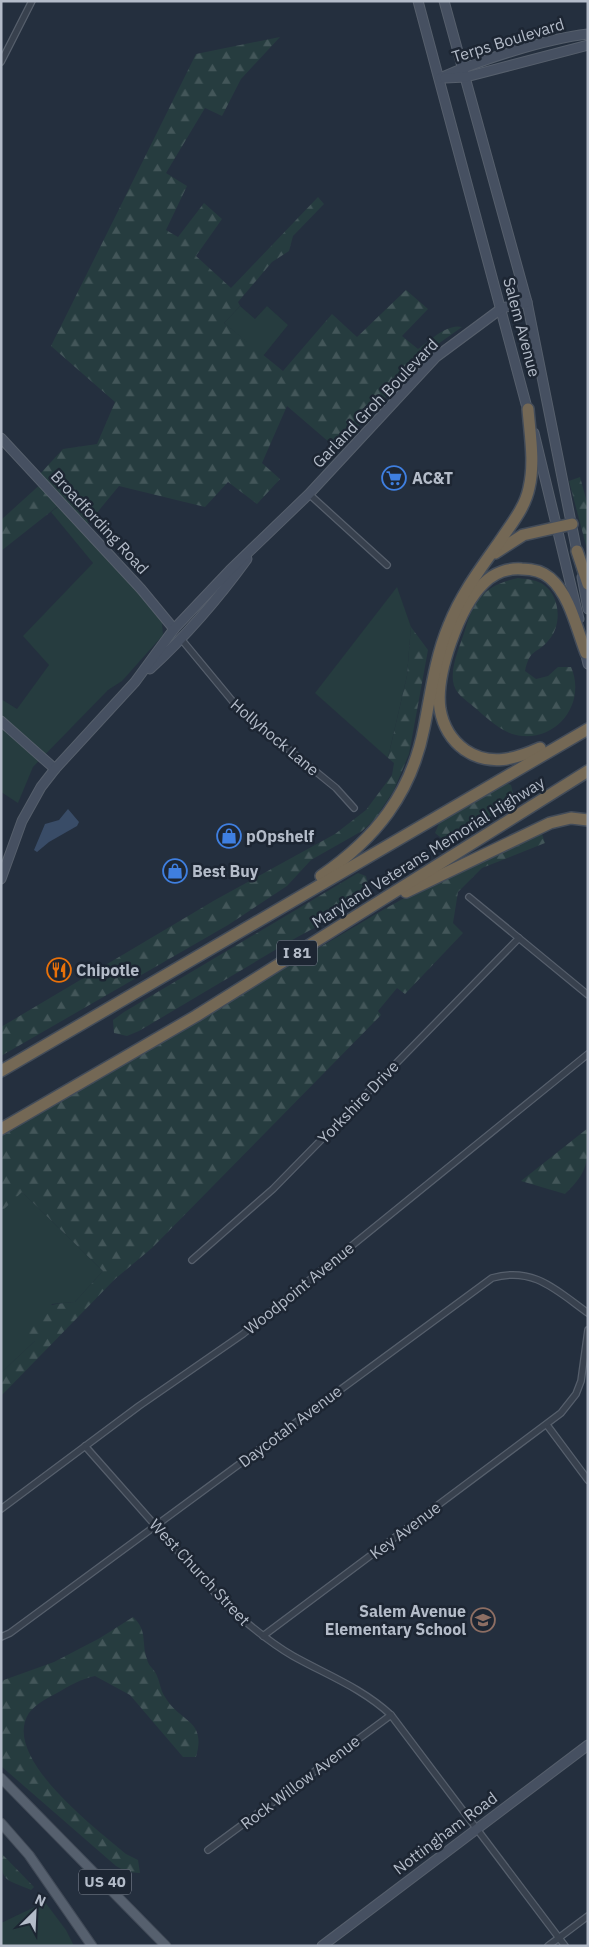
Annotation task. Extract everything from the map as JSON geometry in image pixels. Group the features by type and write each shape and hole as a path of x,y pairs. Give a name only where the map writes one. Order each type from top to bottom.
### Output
{"highway":[{"path":"240,931 348,856 377,829 410,776 418,753 435,668 444,636 460,601 520,512 529,490 532,465 528,409"},
{"path":"488,559 523,536 557,526 572,524"},
{"path":"577,552 588,584"},
{"path":"587,658 565,598 550,578 530,569 510,569 500,572 477,590 459,623 442,678 440,708 446,729 454,740 474,755 498,761 510,760 525,755 588,728"},
{"name":"Maryland Veterans Memorial Highway","path":"1,1071 588,728"},
{"name":"Maryland Veterans Memorial Highway","path":"1,1129 196,1016 588,771"},
{"path":"346,922 550,823 571,818 588,820"}],"main road":[{"name":"US 40","path":"1,1778 166,1946"},
{"name":"US 40","path":"1,1824 28,1856 92,1946"}],"street":[{"path":"1,62 32,1"},
{"name":"Salem Avenue","path":"418,1 528,409 587,658"},
{"name":"Salem Avenue","path":"444,1 464,67 527,302 588,609"},
{"name":"Terps Boulevard","path":"440,78 464,67 560,39 588,34"},
{"name":"Terps Boulevard","path":"440,78 466,77 588,44"},
{"name":"Garland Groh Boulevard","path":"135,682 174,629 230,570 309,494 436,357 502,308 527,302"},
{"name":"Broadfording Road","path":"1,438 141,589 174,629"},
{"path":"309,494 388,565"},
{"name":"Garland Groh Boulevard","path":"1,879 22,821 32,800 55,769 135,682 182,640 218,598 258,545"},
{"path":"155,664 174,629 218,598"},
{"name":"Hollyhock Lane","path":"182,640 239,709 336,788 354,808"},
{"path":"1,721 55,769"},
{"path":"469,897 588,995"},
{"name":"Yorkshire Drive","path":"192,1260 273,1189 519,938"},
{"name":"Woodpoint Avenue","path":"1,1508 243,1334 588,1054"},
{"name":"Daycotah Avenue","path":"1,1637 10,1633 492,1278 513,1274 535,1277 588,1313"},
{"name":"Key Avenue","path":"262,1636 561,1413 576,1394 584,1368 585,1340 588,1330"},
{"path":"547,1425 588,1480"},
{"name":"West Church Street","path":"85,1446 223,1602 262,1636 292,1656 366,1694 391,1715 565,1946"},
{"name":"Rock Willow Avenue","path":"208,1850 391,1715"},
{"name":"Nottingham Road","path":"322,1946 588,1744"},
{"path":"548,1946 588,1916"}],"green space":[{"path":"280,37 241,79 222,116 205,108 166,173 187,186 166,230 178,237 204,203 222,219 196,256 231,288 318,197 324,204 293,236 289,251 272,262 238,302 240,306 224,323 283,371 332,314 357,337 406,290 428,309 402,336 418,349 445,330 457,326 462,327 431,349 337,449 287,406 262,463 280,479 257,504 228,482 205,507 119,486 86,526 63,502 1,551 1,520 44,481 39,475 63,449 97,444 115,402 51,346 196,54"},
{"path":"240,306 255,319 267,306 288,325 263,356 224,323"},
{"path":"580,477 588,506 588,553 569,481"},
{"path":"64,502 161,609 163,635 122,681 108,690 33,767 18,803 1,792 1,699 17,709 49,665 23,636 93,563 51,512"},
{"path":"518,578 541,583 550,590 558,612 553,635 531,655 525,671 536,679 548,676 558,667 571,667 575,680 575,693 572,705 558,724 548,731 536,735 522,736 509,733 484,716 461,696 453,681 456,656 472,610 477,602 489,589"},
{"path":"397,587 411,627 407,676 388,758 315,693"},
{"path":"411,627 428,650 409,754 394,790 375,819 362,831 311,860 287,886 228,925 1,1056 1,1027 215,900 335,834 366,810 392,775 394,763 388,758 407,676"},
{"path":"506,783 511,785 515,800 458,838 445,841 435,833 440,821"},
{"path":"541,831 545,843 482,868 458,892 453,923 463,933 405,994 397,988 378,1011 381,1015 152,1248 115,1279 1,1396 1,1373 35,1341 25,1333 29,1317 42,1308 75,1302 103,1271 22,1192 1,1212 1,1136 381,911 442,877"},
{"path":"358,873 366,876 369,889 364,901 292,940 139,1031 127,1036 114,1033 113,1020 124,1012"},
{"path":"588,1128 586,1165 579,1179 565,1194 521,1181"},
{"path":"21,1191 103,1271 75,1302 52,1304 35,1341 1,1373 1,1212"},
{"path":"133,1617 141,1627 145,1653 149,1664 157,1675 163,1694 171,1705 195,1728 198,1735 196,1757 183,1757 130,1695 95,1676 75,1683 38,1704 29,1713 24,1731 28,1750 40,1771 56,1791 95,1828 126,1854 138,1860 140,1873 127,1872 116,1866 1,1766 1,1681 54,1662 100,1638"},
{"path":"1,1853 34,1887 31,1890 7,1879 2,1870"},
{"path":"45,1902 66,1930 74,1946 1,1946 1,1923"}],"water":[{"path":"68,809 79,822 77,826 49,842 37,852 34,850 45,824 59,820"}],"place":[{"name":"AC&T","path":"394,478"},
{"name":"pOpshelf","path":"229,836"},
{"name":"Best Buy","path":"175,871"},
{"name":"Chipotle","path":"59,970"},
{"name":"Salem Avenue Elementary School","path":"483,1620"}]}
